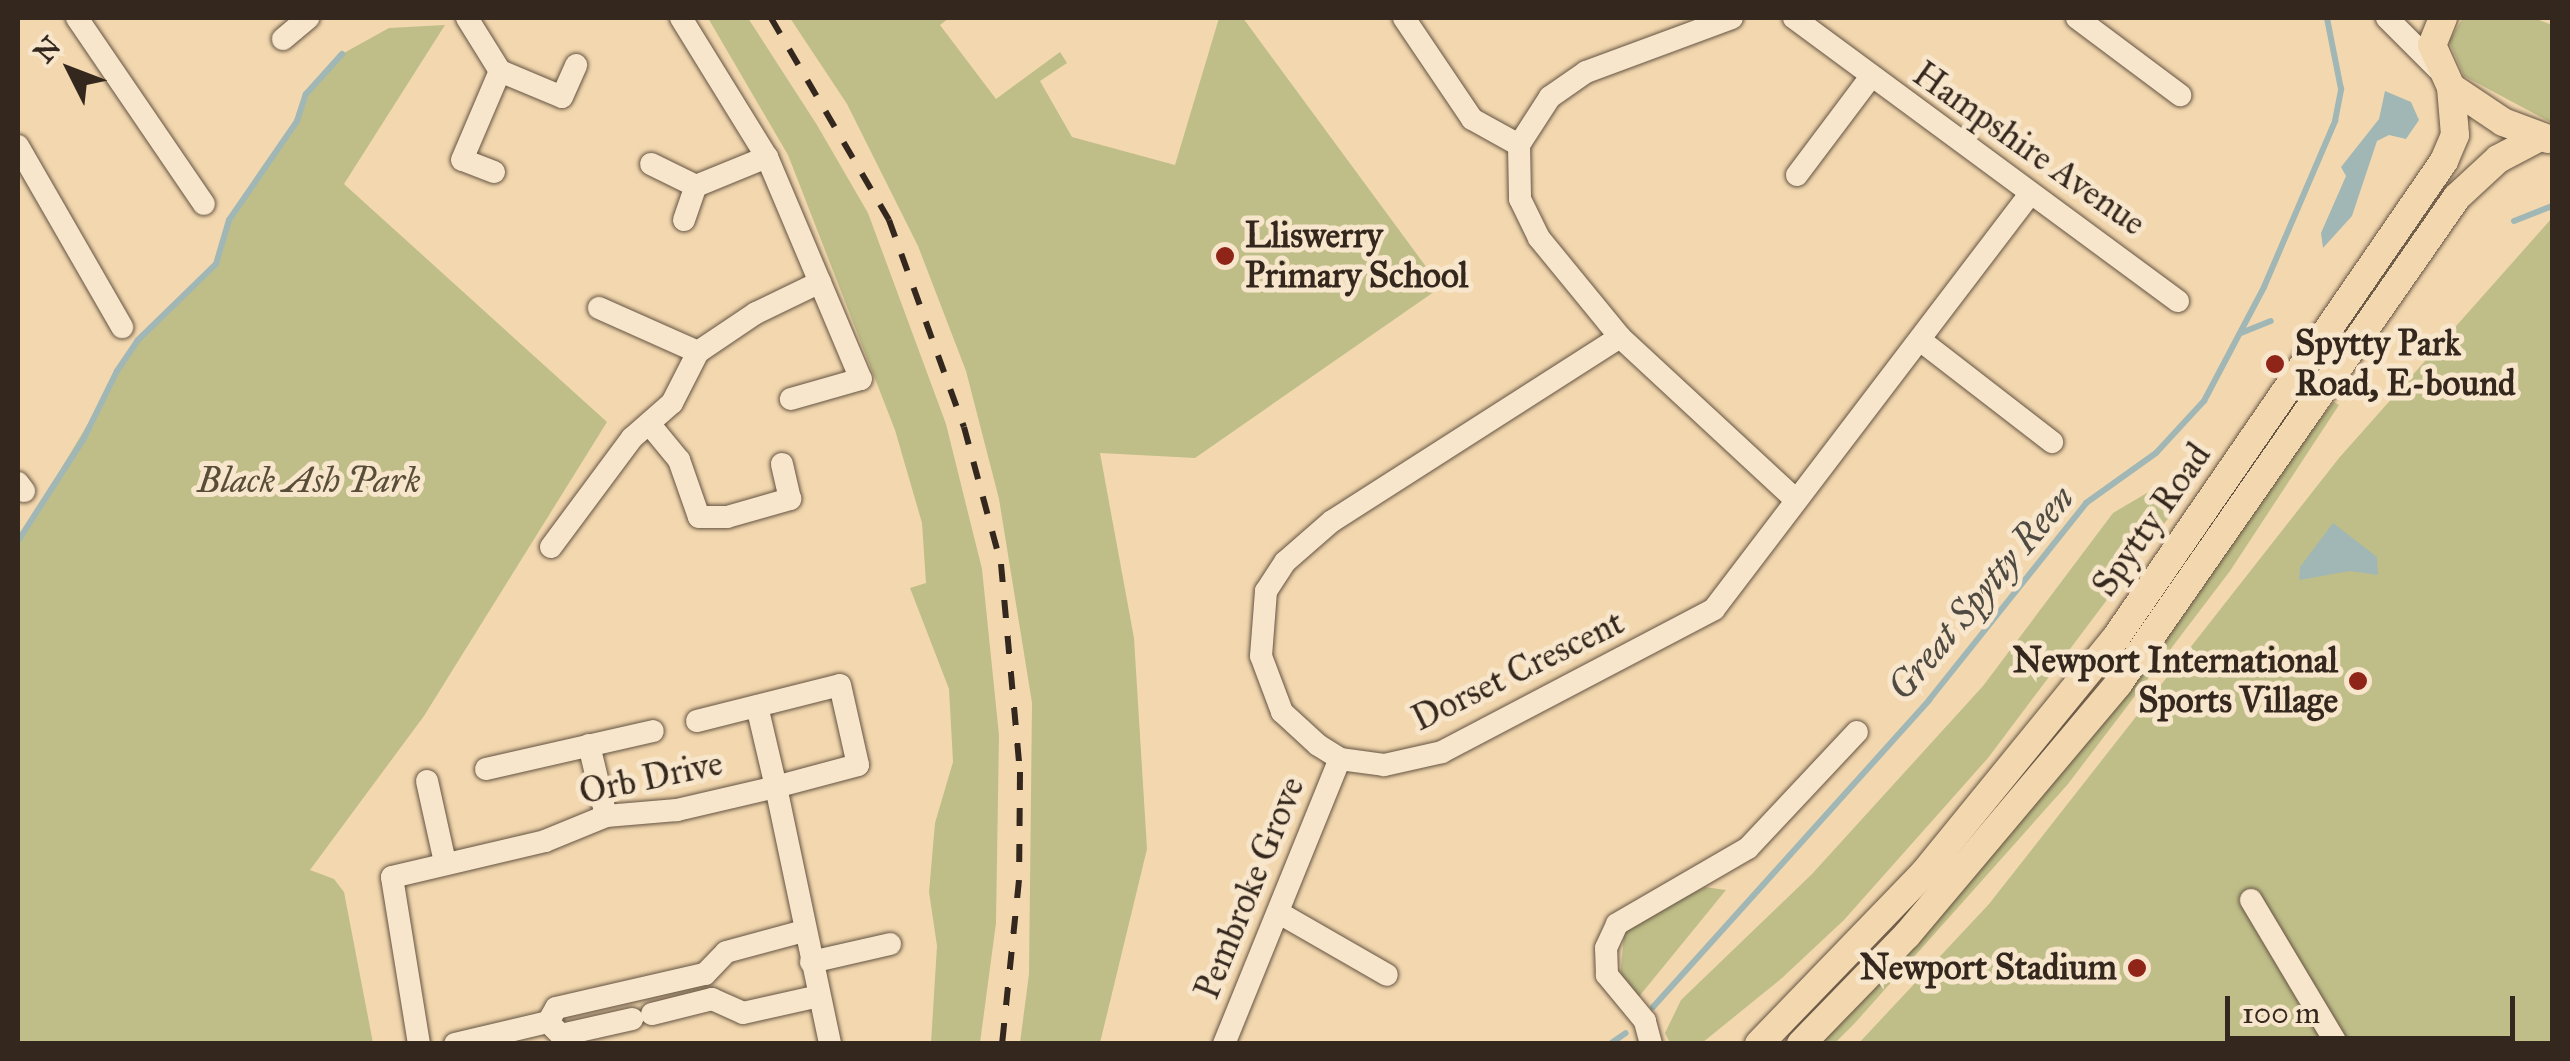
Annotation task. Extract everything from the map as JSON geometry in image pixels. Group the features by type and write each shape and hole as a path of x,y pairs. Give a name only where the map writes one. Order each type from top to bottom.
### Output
{"main road":[{"name":"Spytty Road","path":"1760,1041 1924,873 2115,639 2444,161 2456,135 2445,79 2432,45 2443,18"},
{"path":"2445,79 2545,139"},
{"name":"Spytty Road","path":"1801,1044 1908,934 2118,684 2458,197 2498,159 2545,139"}],"street":[{"path":"77,18 204,204"},
{"path":"468,18 500,70 562,97 576,65"},
{"path":"681,18 767,157 861,379 790,399"},
{"path":"1404,18 1472,119 1519,146"},
{"path":"1732,18 1570,80 1550,98 1519,146 1520,198 1539,238 1620,337 1796,500"},
{"name":"Hampshire Avenue","path":"1794,18 1868,79 2030,194 2068,215 2178,301"},
{"path":"2077,18 2180,95"},
{"path":"2388,18 2445,79"},
{"path":"283,39 302,19"},
{"path":"494,172 462,160 500,70"},
{"path":"1798,175 1868,79"},
{"path":"18,146 122,327"},
{"path":"684,220 696,186 767,157"},
{"path":"652,164 696,186"},
{"name":"Dorset Crescent","path":"1340,759 1384,764 1442,752 1691,626 1745,577 1796,500 2030,194"},
{"path":"551,547 632,438 651,426 684,387 698,352 756,312 820,282"},
{"path":"599,308 698,352"},
{"path":"1340,759 1282,712 1260,656 1266,591 1285,562 1332,520 1620,337"},
{"path":"1920,340 2052,442"},
{"path":"651,426 680,460 699,516 726,517 790,499 782,464"},
{"path":"698,721 757,706 840,685 858,765 776,786 757,706"},
{"path":"486,769 654,731"},
{"path":"1651,1044 1645,1021 1607,975 1606,948 1617,924 1748,848 1856,732"},
{"path":"589,745 606,816"},
{"name":"Pembroke Grove","path":"1224,1044 1281,914 1340,759"},
{"path":"428,782 445,862"},
{"name":"Orb Drive","path":"419,1044 388,882 397,874 545,840 606,816 676,810 776,786 830,1044"},
{"path":"2251,900 2337,1044"},
{"path":"1281,914 1387,976"},
{"path":"455,1044 548,1022 556,1008 705,974 726,952 804,931"},
{"path":"811,962 890,944"},
{"path":"548,1022 561,1035 712,999 743,1013 819,996"}],"green space":[{"path":"708,18 748,18 817,125 868,213 946,424 982,569 999,735 996,923 980,1043 931,1043 937,946 929,892 935,823 953,762 949,689 910,588 926,583 922,523 895,430 788,155"},
{"path":"790,18 949,18 940,25 996,99 1060,52 1067,63 1040,81 1072,137 1175,165 1219,18 1243,18 1441,287 1195,458 1100,453 1134,638 1147,849 1100,1043 1020,1043 1029,974 1032,703 999,499 966,371 918,246 847,104"},
{"path":"2463,18 2534,18 2552,25 2552,123 2464,76 2449,41"},
{"name":"Black Ash Park","path":"445,25 344,184 607,422 424,716 310,870 334,879 344,892 373,1043 18,1043 18,541 138,340 216,264 229,220 297,121 306,94 342,54 389,28"},
{"name":"Newport International Sports Village","path":"2552,218 2552,1043 1858,1044 1989,904 2339,458"},
{"path":"2334,402 2339,405 2230,571 2068,784 1854,1024 1835,1043 1812,1044"},
{"path":"2157,487 2176,495 2170,516 1988,758 1844,920 1782,978 1702,1043 1670,1043 1665,1033 1681,1000 1812,874 1983,686 2113,513"},
{"path":"1705,887 1726,890 1637,999 1620,978 1624,935 1633,923"}],"water":[{"path":"2385,91 2411,102 2419,120 2406,139 2389,135 2377,141 2352,216 2323,248 2321,233 2346,176 2341,167 2379,119"},
{"path":"2333,523 2377,557 2378,575 2350,571 2299,580 2300,567"}],"waterway":[{"name":"Great Spytty Reen","path":"1653,1007 1929,700 2086,503 2156,453 2204,401 2264,287 2335,121 2341,89 2327,18"},
{"path":"18,541 84,438 117,371 138,340 216,264 229,220 297,121 306,94 342,54"},
{"path":"2514,221 2552,206"},
{"path":"2241,333 2271,321"},
{"name":"Great Spytty Reen","path":"1610,1044 1626,1033"}],"railway":[{"path":"771,18 889,220 964,427 1001,564 1020,772 1019,880 1002,1044"}],"place":[{"name":"Lliswerry Primary School","path":"1225,256"},
{"name":"Spytty Park Road, E-bound","path":"2275,364"},
{"name":"Newport International Sports Village","path":"2358,681"},
{"name":"Newport Stadium","path":"2137,968"}]}
